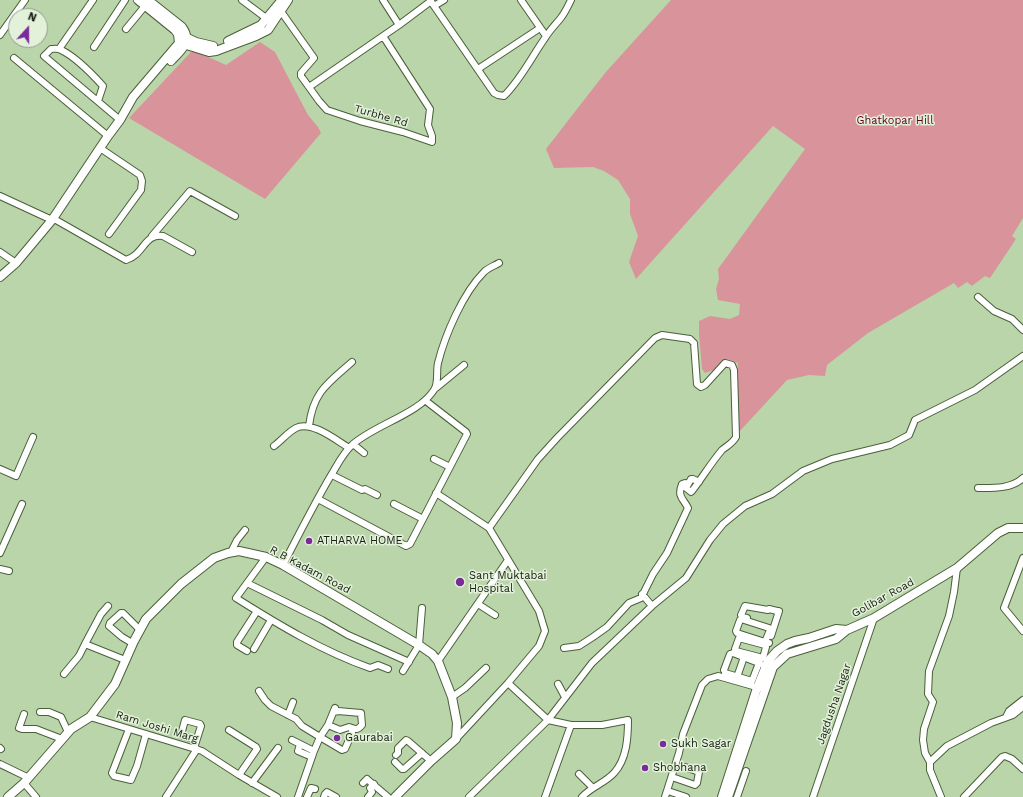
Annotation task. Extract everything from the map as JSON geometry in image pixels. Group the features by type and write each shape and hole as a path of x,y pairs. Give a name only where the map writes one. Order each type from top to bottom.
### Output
{"street":[{"path":"0,35 25,0"},
{"path":"59,49 93,0"},
{"path":"94,47 125,0"},
{"path":"0,277 16,263 52,220 120,120 133,97 182,40 186,32 182,27 146,3 138,0"},
{"path":"242,0 270,21"},
{"path":"182,40 209,52 216,51 264,32 268,30 270,21 281,0"},
{"path":"270,21 288,0"},
{"path":"383,0 399,25"},
{"path":"309,87 431,2 444,0"},
{"path":"521,0 546,36"},
{"path":"431,2 494,93 504,96 522,75 546,36 562,17 571,0"},
{"path":"126,29 146,3"},
{"name":"Turbhe Rd","path":"280,10 314,58 301,73 301,76 327,110 365,123 402,132 432,142 432,136 428,125 430,108 383,36"},
{"path":"478,69 540,28"},
{"path":"98,101 103,86 91,73 59,49 51,49 44,56 120,120"},
{"path":"14,58 108,136"},
{"path":"100,148 140,175 142,181 141,190 109,234"},
{"path":"0,196 52,220 56,220 126,260 133,258 190,191 235,216"},
{"path":"152,236 163,236 192,252"},
{"path":"0,252 16,263"},
{"path":"436,388 437,366 443,344 456,314 476,281 485,271 499,263"},
{"path":"978,297 994,311 1012,319 1023,330"},
{"path":"489,528 538,459 556,438 639,352 655,338 662,335 690,339 694,343 697,384 701,387 705,385 725,363 732,365 734,370 736,437 720,454 699,482 691,479 687,485 685,483 682,484 679,493 682,501 688,508 667,553 653,574 641,598 630,603 607,627 593,637 579,646 564,648"},
{"path":"469,797 548,720 565,696 592,663 652,606 686,578 710,540 723,524 745,506 772,494 803,471 832,459 890,445 909,435 915,420 975,390 1023,356"},
{"path":"309,426 313,406 320,391 352,362"},
{"path":"283,566 344,453 351,446 375,430 426,401 436,388 464,365"},
{"path":"318,499 406,546 410,544 467,434 426,401"},
{"path":"274,446 296,427 309,426 364,453"},
{"path":"0,469 16,476 33,437"},
{"path":"434,459 450,467"},
{"path":"332,474 362,490 364,489 377,495"},
{"path":"978,488 998,488 1022,482"},
{"path":"395,797 431,761 456,739 508,683 539,646 545,631 539,611 489,528 436,493"},
{"path":"0,553 22,504"},
{"path":"394,504 423,519"},
{"name":"Golibar Road","path":"725,797 761,689 767,663 777,650 787,644 836,629 847,630 874,618 957,568 998,533 1008,528 1023,528"},
{"path":"231,552 237,540 245,530"},
{"name":"R B Kadam Road","path":"8,797 26,780 65,735 83,721 90,718 114,684 132,643 146,619 182,584 214,558 231,552 239,551 266,557 419,645 438,660"},
{"path":"266,557 236,598 271,620 332,652 370,668 378,665 388,669"},
{"path":"1023,558 1004,608 1023,631"},
{"path":"456,739 457,723 452,697 438,660 508,560"},
{"path":"941,797 930,770 930,762 925,753 923,740 924,729 933,702 928,694 929,671 949,616 957,568"},
{"path":"0,569 9,571"},
{"path":"247,583 322,620 348,635 409,662"},
{"path":"642,594 652,606"},
{"path":"478,604 495,615"},
{"path":"64,674 79,656 101,614 108,606"},
{"path":"767,642 778,612 745,606 743,607 742,617 773,625"},
{"path":"403,671 419,645 422,608"},
{"path":"248,651 237,645 237,642 256,611"},
{"path":"132,643 109,626 110,623 121,613 123,613 140,630"},
{"name":"Jagdusha Nagar","path":"813,797 874,618"},
{"path":"767,642 737,633 736,631 740,620 741,619 769,628 767,663"},
{"path":"254,648 271,620"},
{"path":"686,797 666,794 679,753 683,734 702,685 708,679 718,676 752,681 767,663 787,654 836,639 847,630"},
{"path":"809,638 809,648"},
{"path":"738,639 765,645 767,663 736,651 735,649 738,639"},
{"path":"85,644 125,660"},
{"path":"761,689 736,679 725,672 730,654 733,653 767,663"},
{"path":"736,679 744,657"},
{"path":"452,697 465,688 486,668"},
{"path":"508,683 548,720 571,725 602,725 628,720 628,740 621,761 614,773 582,797"},
{"path":"558,684 565,696"},
{"path":"259,691 271,706 296,719 302,726 342,750 345,748 352,733 352,728"},
{"path":"1006,717 1009,711 1023,700"},
{"path":"288,715 293,702"},
{"path":"930,762 947,746 991,723 1013,715 1023,707"},
{"path":"298,797 320,737 328,725 334,710 361,713 362,716 362,725 356,730 349,727 340,730 328,725"},
{"path":"24,714 19,728 36,729 65,735 61,717 49,712 40,712"},
{"name":"Ram Joshi Marg","path":"90,718 195,748 277,797"},
{"path":"545,797 567,745 571,725"},
{"path":"129,729 112,772 114,776 131,780 137,766 146,734"},
{"path":"229,730 257,749 239,775"},
{"path":"166,797 195,748 196,740"},
{"path":"292,740 300,744 298,751 313,754"},
{"path":"422,753 404,769 402,769 396,759 398,748 406,740 408,741 422,753 431,761"},
{"path":"252,783 278,748"},
{"path":"964,797 1002,757 1005,756 1012,759 1023,769"},
{"path":"414,760 423,769"},
{"path":"0,764 26,780 36,797"},
{"path":"672,777 695,785 697,783 699,772 685,767"},
{"path":"737,797 746,771"},
{"path":"579,774 593,788"},
{"path":"473,797 483,784"},
{"path":"368,797 372,792 369,786 388,797"},
{"path":"307,797 311,788 315,789"},
{"path":"322,795 327,792 336,797"}],"green space":[{"name":"Ghatkopar Hill","path":"671,0 1023,0 1023,218 1012,236 1016,239 990,278 985,276 972,286 967,282 958,288 954,283 868,333 827,365 825,376 809,375 787,380 739,432 735,428 738,363 729,360 714,370 705,373 702,369 699,321 710,316 730,319 739,315 740,304 718,300 716,289 719,279 718,269 805,149 773,126 636,279 629,262 638,236 630,214 630,199 618,180 604,171 593,167 554,168 546,149 605,73"},
{"path":"260,42 275,52 308,115 321,133 265,199 129,118 191,52 197,52 226,65"}],"place":[{"name":"ATHARVA HOME","path":"309,541"},
{"name":"Sant Muktabai Hospital","path":"460,582"},
{"name":"Gaurabai","path":"337,738"},
{"name":"Sukh Sagar","path":"663,744"},
{"name":"Shobhana","path":"645,768"}]}
